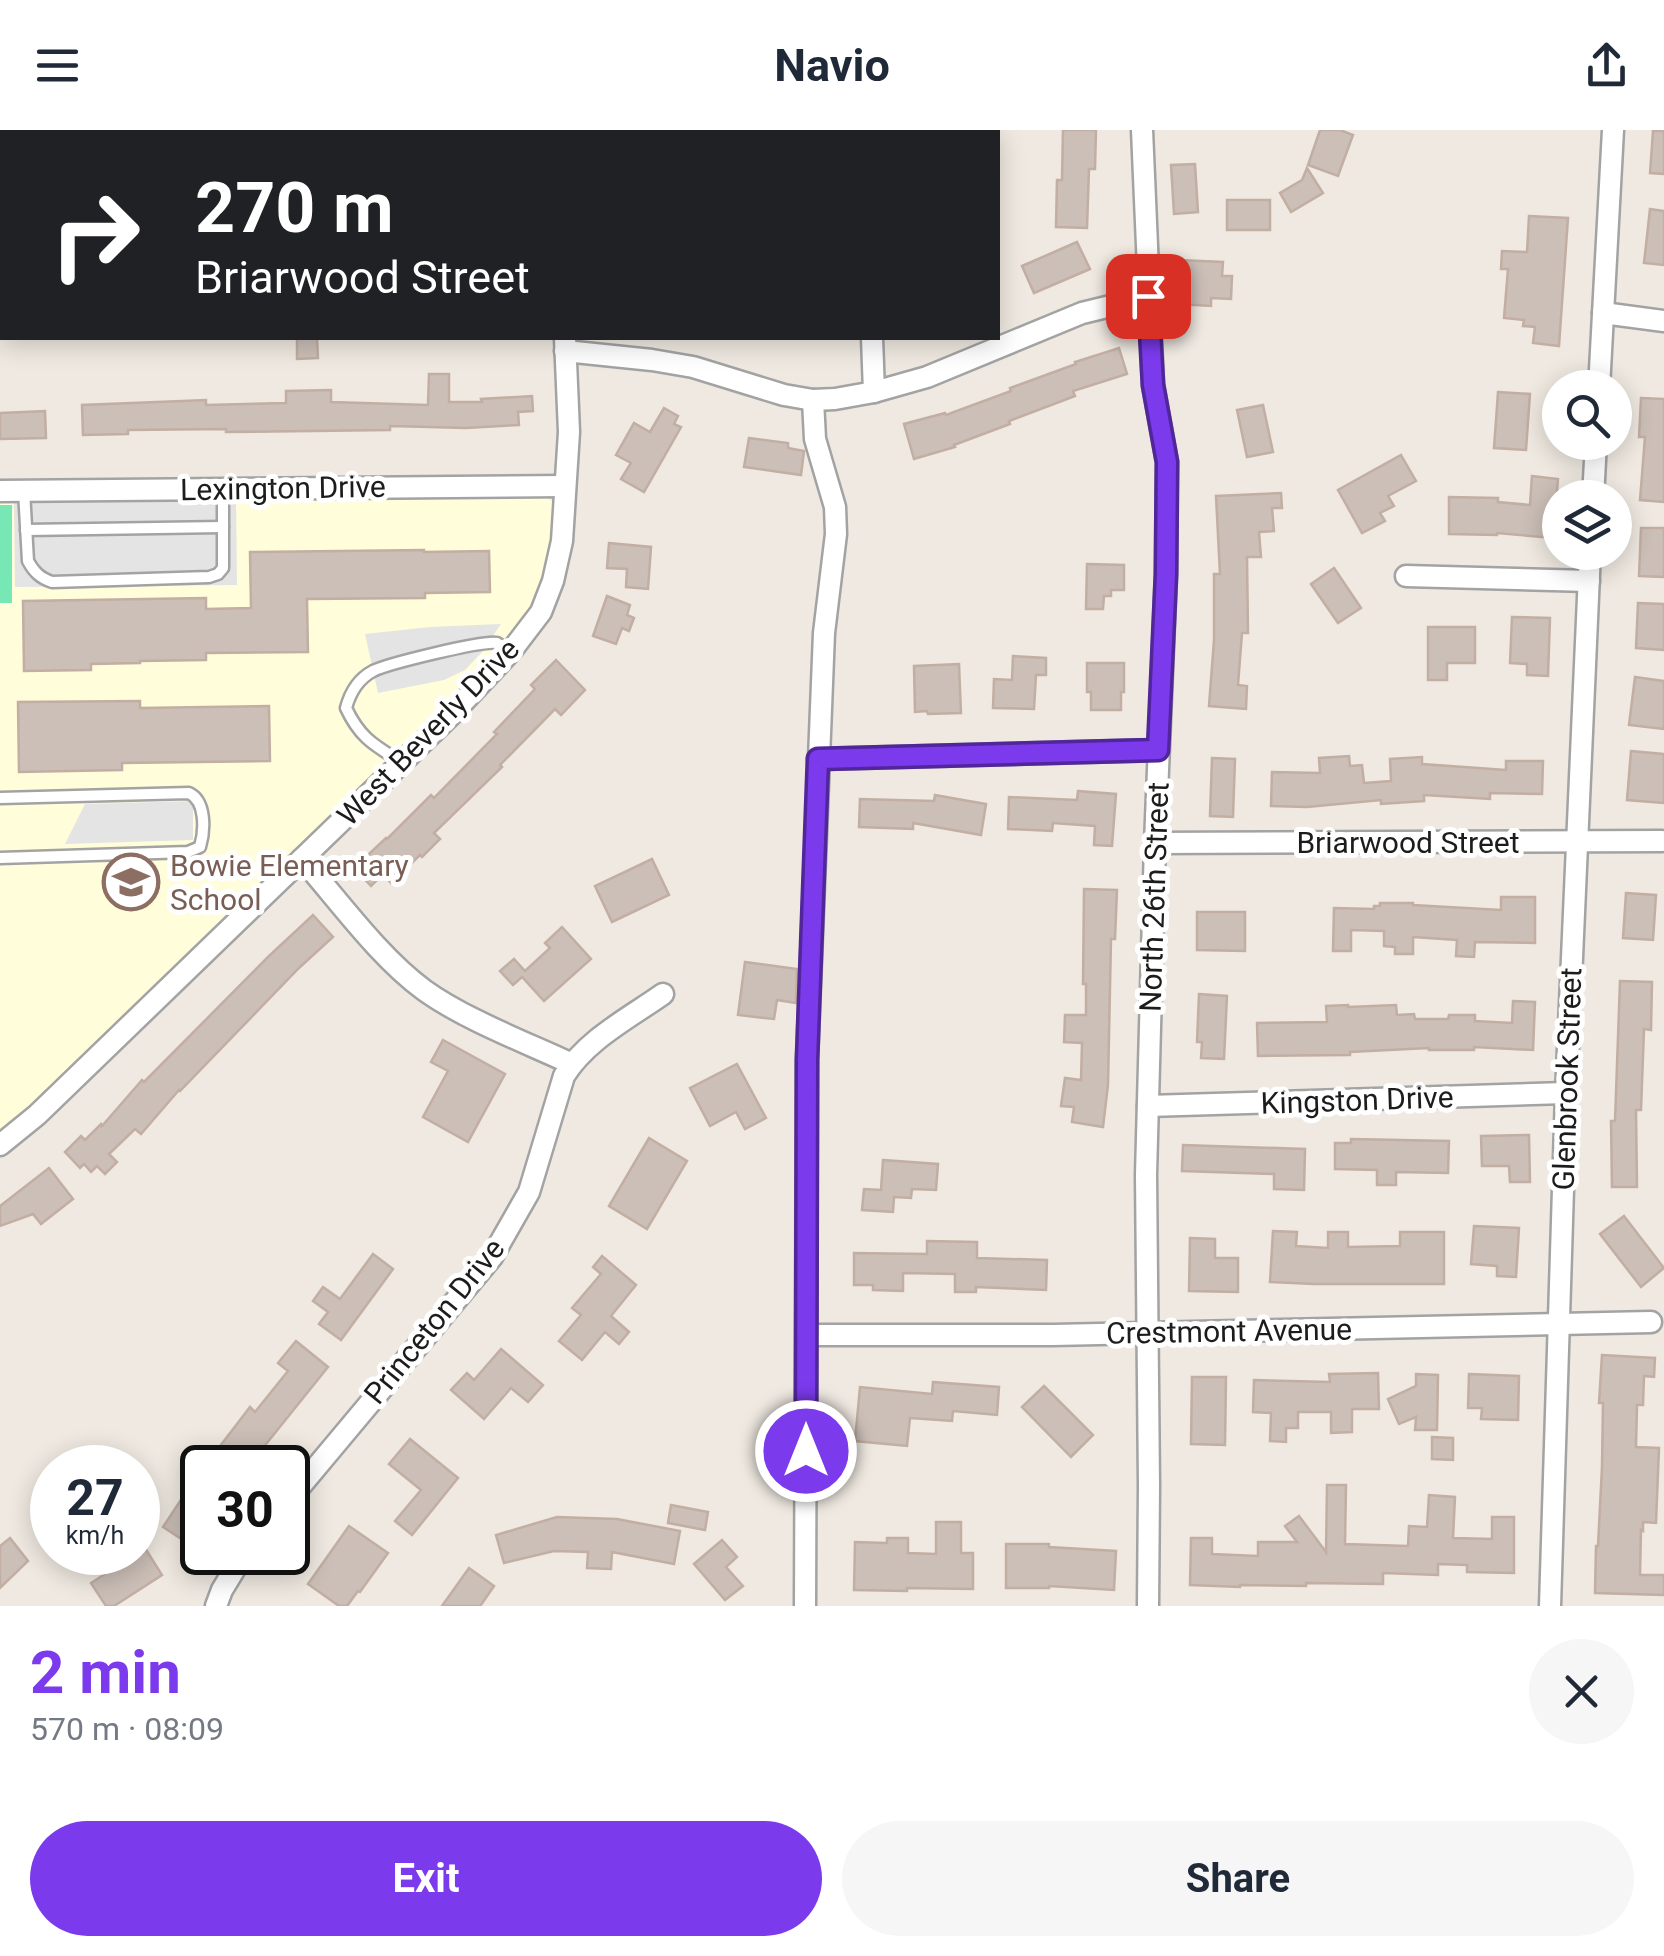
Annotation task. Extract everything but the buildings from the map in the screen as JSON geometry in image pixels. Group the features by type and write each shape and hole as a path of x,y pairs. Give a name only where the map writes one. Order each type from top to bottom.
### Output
{"street":[{"name":"North 26th Street","path":"1142,130 1153,385 1167,462 1148,1106 1148,1606"},
{"path":"1600,370 1612,130"},
{"path":"565,344 693,367 784,395 814,400 874,392 928,377 1082,313 1148,296"},
{"path":"1603,313 1664,321"},
{"path":"872,340 874,392"},
{"name":"West Beverly Drive","path":"0,1145 37,1115 452,714 541,612 562,542 569,432 565,344"},
{"path":"805,1606 807,1060 824,633 836,534 835,507 815,439 814,400"},
{"name":"Lexington Drive","path":"0,492 566,486"},
{"name":"Glenbrook Street","path":"1550,1606 1566,1093 1589,570"},
{"path":"1406,576 1588,581"},
{"path":"818,759 1158,750"},
{"name":"Briarwood Street","path":"1154,843 1662,841"},
{"path":"302,859 392,962 426,991 572,1064"},
{"name":"Princeton Drive","path":"310,1474 492,1257 529,1192 564,1076 572,1064 590,1046 663,994"},
{"name":"Kingston Drive","path":"1148,1106 1566,1093"},
{"name":"Crestmont Avenue","path":"807,1335 1053,1335 1651,1322"},
{"path":"216,1606 231,1575"}],"lane":[{"path":"24,491 28,561 32,570 52,582 218,574 223,568 223,489"},
{"path":"26,530 223,527"},
{"path":"402,762 355,728 346,708 357,684 373,671 469,645 498,643 510,652"},
{"path":"0,798 188,792 197,796 202,806 203,840 188,852 0,858"}],"shaded area":[{"name":"Bowie Elementary School","path":"543,494 554,503 554,529 544,575 530,613 506,643 19,1120 0,1134 0,503"},
{"path":"236,500 237,585 15,587 14,502"},
{"path":"501,624 465,670 444,680 378,693 365,634"},
{"path":"193,801 193,840 65,844 85,804"}],"green space":[{"path":"0,505 12,505 12,603 0,603"}],"place":[{"name":"Bowie Elementary School","path":"131,882"}],"route":[{"path":"806,1451 807,1060 818,759 1158,750 1167,462 1153,385 1148,296"}]}
